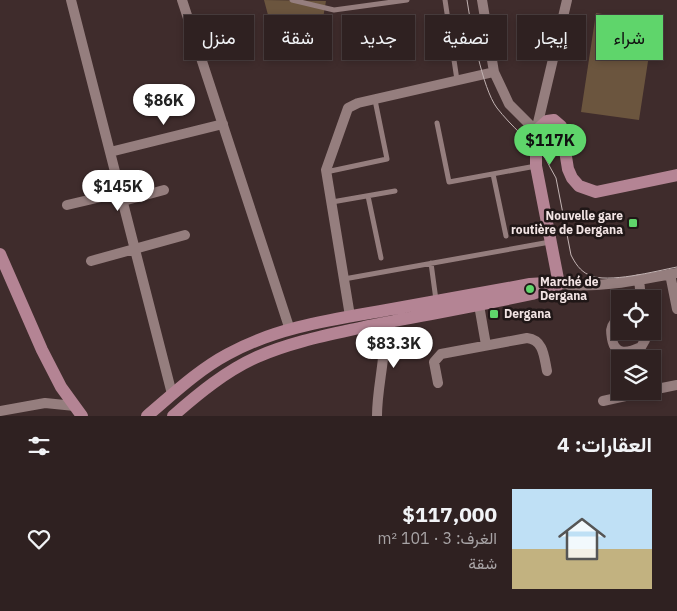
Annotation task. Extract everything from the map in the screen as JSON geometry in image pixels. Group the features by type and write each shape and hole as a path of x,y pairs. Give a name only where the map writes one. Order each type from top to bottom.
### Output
{"street":[{"path":"71,0 123,200 175,414 199,393 258,356 436,301 538,283 592,286 675,274 677,309"},
{"path":"182,0 290,330"},
{"path":"482,0 494,72 509,104 536,131"},
{"path":"559,284 536,166 536,131 567,0"},
{"path":"350,316 326,172 348,108 358,103 494,72"},
{"path":"536,131 546,121 554,120 561,126 568,169 572,178 579,186 596,192 677,175"},
{"path":"110,152 223,124"},
{"path":"67,205 114,194 123,200 164,190"},
{"path":"91,261 185,235"},
{"path":"0,254 42,350 61,387 79,411"},
{"path":"639,279 640,290"},
{"path":"147,416 200,372 230,353 254,342 290,330 350,316 384,323 539,293 559,284"},
{"path":"479,305 486,345"},
{"path":"377,416 385,345 384,323"},
{"path":"438,383 434,362 438,356 527,338 535,340 542,348 547,370"},
{"path":"612,340 613,346 619,352 641,347 645,343 645,340"},
{"path":"661,388 677,385"},
{"path":"603,401 611,399"},
{"path":"0,411 45,404 79,411"}],"lane":[{"path":"292,0 334,10 407,0"},
{"path":"445,0 457,80"},
{"path":"326,172 387,159 375,100"},
{"path":"437,123 449,182 536,166"},
{"path":"493,174 506,236"},
{"path":"330,202 395,191"},
{"path":"368,196 381,258"},
{"path":"344,279 550,242"},
{"path":"431,263 436,301"}],"shaded area":[{"path":"264,0 326,1 324,15 268,15"},
{"path":"596,13 609,15 596,15 596,60 648,60 639,120 581,112"}],"tram line":[{"path":"467,0 482,72 492,99 508,121 545,158 556,178 571,255 574,261 589,275 607,278 632,276 677,267"}],"place":[{"name":"Nouvelle gare routière de Dergana","path":"633,223"},
{"name":"Marché de Dergana","path":"530,289"},
{"name":"Dergana","path":"494,314"}]}
